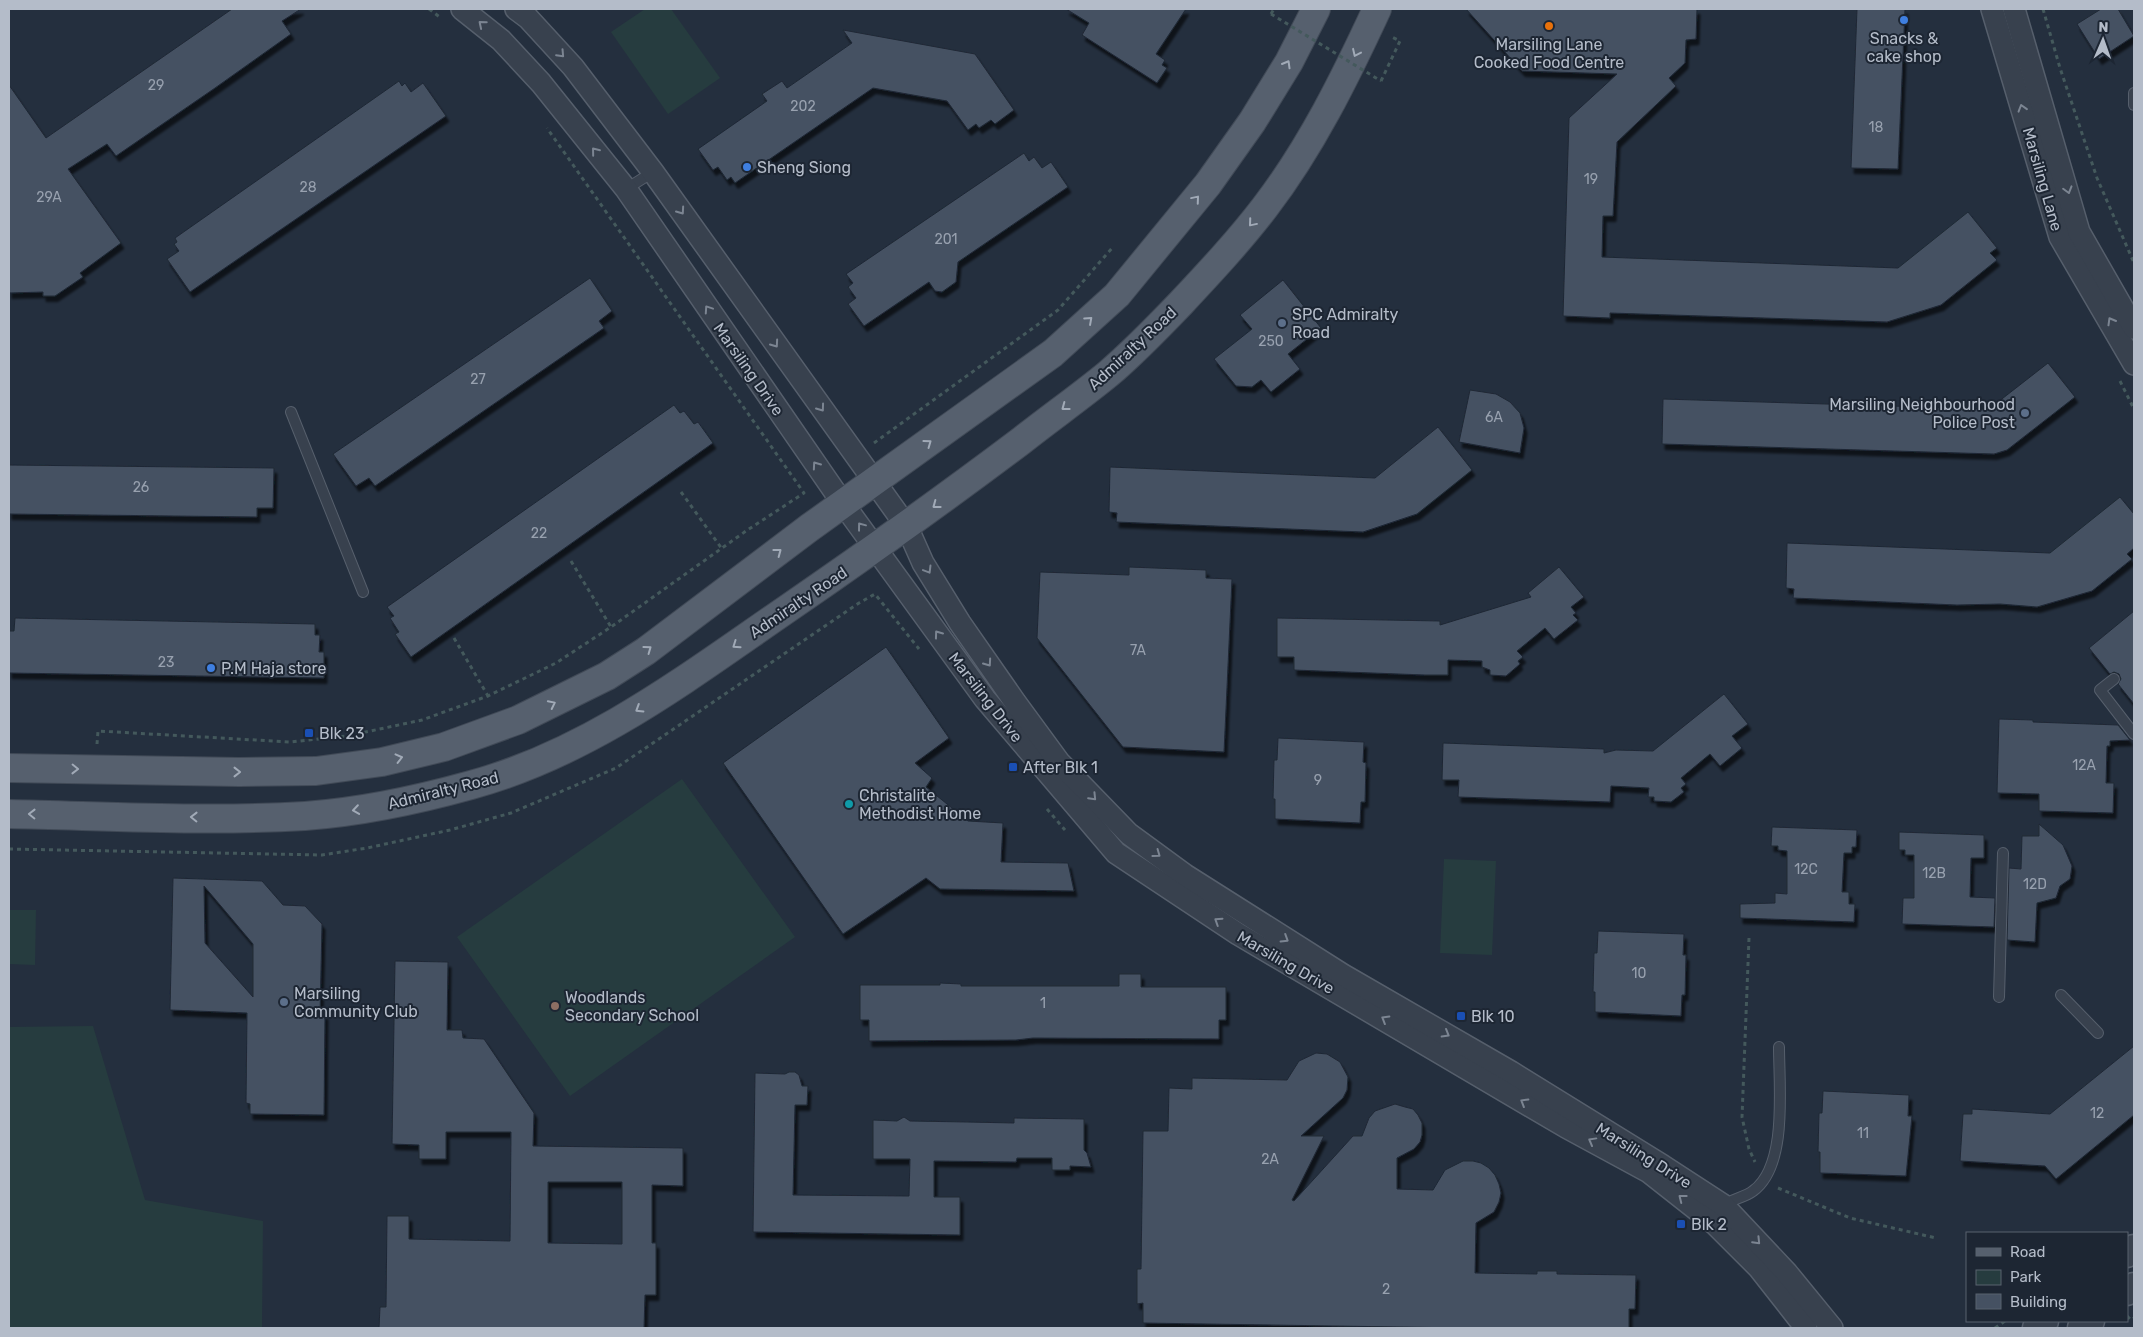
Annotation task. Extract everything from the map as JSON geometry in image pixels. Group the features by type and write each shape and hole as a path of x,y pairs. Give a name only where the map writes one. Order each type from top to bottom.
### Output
{"main road":[{"path":"9,768 238,772 316,771 382,762 444,748 518,720 607,676 646,651 809,528 844,505 1053,353 1117,295 1208,184 1252,122 1289,62 1316,9"},
{"name":"Admiralty Road","path":"9,814 253,818 308,816 410,801 474,785 537,764 610,727 680,683 907,527 1109,373 1155,330 1208,274 1266,206 1307,145 1339,89 1377,9"}],"street":[{"name":"Marsiling Drive","path":"462,9 501,40 541,83 626,189 844,505 985,699 1116,853 1238,934 1566,1127 1649,1172 1719,1215 1806,1328"},
{"name":"Marsiling Drive","path":"516,9 528,18 574,67 653,172 907,527 923,563 951,608 1015,702 1059,762 1129,834 1185,875 1343,975 1512,1072 1663,1166 1787,1273 1832,1328"},
{"name":"Marsiling Lane","path":"1992,9 2079,232 2134,328"},
{"name":"Marsiling Lane","path":"2014,9 2048,156 2060,237 2134,364"}],"lane":[{"path":"626,189 653,172"},
{"path":"290,412 363,592"},
{"path":"2114,679 2100,690 2134,734"},
{"path":"1999,997 2003,853"},
{"path":"2061,995 2098,1033"},
{"path":"1719,1215 1754,1191 1772,1168 1778,1145 1779,1047"}],"path":[{"path":"1274,9 1271,14 1381,81 1400,41 1389,36"},
{"path":"2043,9 2060,68 2097,178 2134,263"},
{"path":"98,744 98,731 290,742 347,736 422,720 488,696 556,663 804,493 545,126"},
{"path":"870,445 1058,310 1113,247"},
{"path":"682,492 722,549"},
{"path":"571,561 611,627"},
{"path":"454,638 488,696"},
{"path":"98,847 98,852"}],"green space":[{"path":"645,9 671,9 720,78 668,114 611,32"},
{"path":"682,779 795,937 570,1096 457,937"},
{"path":"1444,859 1496,861 1492,955 1440,953"},
{"path":"9,910 36,910 35,965 9,964"},
{"path":"93,1026 145,1200 263,1221 262,1328 9,1328 9,1027"}],"building":[{"path":"232,9 301,9 282,21 291,34 116,156 107,144 68,169 121,243 80,273 83,277 55,296 43,296 43,292 9,293 9,85 46,138"},
{"path":"1066,9 1186,9 1156,54 1165,60 1162,65 1167,68 1157,83 1082,35 1089,23"},
{"path":"1466,9 1697,9 1696,39 1686,40 1685,63 1669,78 1676,86 1617,142 1613,216 1603,216 1602,257 1898,268 1968,212 1997,248 1990,253 1997,260 1941,305 1887,322 1610,313 1610,318 1563,316 1569,118 1617,74 1522,71"},
{"path":"1857,9 1905,9 1898,169 1851,168"},
{"path":"2101,9 2118,9 2134,36 2099,59 2077,24"},
{"path":"843,30 975,54 1014,110 995,124 991,120 979,128 976,124 968,130 947,101 873,88 735,183 731,177 727,180 718,167 713,170 698,149 767,101 762,94 782,81 787,88 852,43"},
{"path":"399,81 402,86 405,83 411,92 423,83 446,116 190,292 167,259 179,251 174,244 177,242 175,238"},
{"path":"1024,153 1029,161 1034,157 1042,168 1051,162 1068,187 958,262 956,282 942,292 935,291 929,282 864,326 848,304 856,298 848,287 853,283 846,274"},
{"path":"590,278 612,311 599,321 604,328 375,486 369,478 356,486 333,454"},
{"path":"1283,280 1321,328 1288,354 1300,369 1271,392 1261,380 1252,387 1236,386 1214,359 1252,329 1240,315"},
{"path":"2048,363 2075,397 2007,450 1994,454 1662,444 1663,399 1989,409"},
{"path":"1470,390 1496,394 1510,402 1520,413 1524,428 1520,453 1459,442"},
{"path":"674,405 680,413 684,411 694,424 698,422 713,443 411,657 395,634 399,632 390,618 394,616 387,607"},
{"path":"1438,427 1472,470 1417,514 1363,532 1116,522 1117,513 1109,512 1110,467 1375,478"},
{"path":"9,465 274,468 273,508 257,508 257,517 9,514"},
{"path":"2120,497 2134,514 2134,548 2127,554 2132,559 2092,591 2037,607 2000,604 1957,605 1793,598 1794,589 1786,588 1787,543 2050,553"},
{"path":"1129,567 1206,570 1206,578 1232,579 1224,752 1123,747 1037,638 1040,572 1129,575"},
{"path":"1559,567 1584,597 1571,607 1576,613 1573,615 1578,620 1554,639 1545,628 1517,651 1523,657 1518,661 1520,664 1506,676 1490,675 1490,670 1482,667 1482,661 1448,660 1448,675 1425,675 1294,670 1294,657 1277,657 1277,618 1440,621 1440,625 1531,597 1528,593"},
{"path":"2134,611 2134,704 2118,684 2121,679 2119,674 2114,672 2110,674 2089,648"},
{"path":"15,618 315,624 315,635 320,635 319,652 324,652 324,678 9,673 9,631 14,631"},
{"name":"Christalite Methodist Home","path":"886,647 949,738 915,763 932,778 926,787 968,821 1003,823 1001,862 1068,863 1074,891 940,889 926,878 843,934 723,763"},
{"path":"1724,694 1748,724 1732,736 1742,748 1720,766 1710,754 1681,778 1686,784 1681,788 1684,792 1671,802 1654,801 1654,797 1648,797 1649,788 1611,786 1610,802 1458,797 1459,780 1442,780 1443,743 1604,749 1604,753 1616,750 1653,751"},
{"path":"1999,719 2118,725 2130,740 2110,741 2110,746 2107,746 2106,783 2114,783 2113,813 2039,811 2039,794 1997,793"},
{"path":"1278,738 1364,742 1363,762 1366,763 1365,802 1361,802 1360,823 1275,819 1275,799 1273,799 1274,760 1277,760"},
{"path":"2039,824 2063,845 2072,866 2070,879 2060,886 2056,898 2037,903 2035,942 2007,940 2009,868 2021,869 2022,836 2039,836"},
{"path":"1772,827 1857,830 1856,847 1852,847 1852,853 1844,853 1842,892 1849,892 1849,904 1855,904 1854,922 1740,918 1740,904 1775,903 1775,893 1787,894 1787,851 1778,850 1778,846 1771,846"},
{"path":"1899,832 1984,835 1984,858 1971,858 1970,897 1995,898 1994,927 1902,924 1903,898 1914,898 1914,855 1905,855 1905,850 1899,850"},
{"name":"Marsiling Community Club","path":"173,878 262,881 283,905 305,906 322,924 320,1014 325,1014 324,1115 250,1114 250,1104 246,1103 247,1013 170,1010","holes":["204,886 253,944 253,997 205,943"]},
{"path":"1598,931 1684,934 1683,955 1686,955 1685,995 1682,995 1681,1016 1595,1012 1595,992 1593,992 1594,953 1597,953"},
{"path":"395,961 448,962 447,1030 462,1030 463,1038 484,1039 534,1113 533,1146 683,1148 683,1186 652,1185 652,1243 656,1243 656,1295 645,1295 644,1328 379,1328 380,1307 386,1307 387,1216 409,1216 409,1239 510,1241 511,1132 446,1132 446,1159 419,1159 419,1145 392,1144","holes":["548,1182 622,1182 622,1244 548,1243"]},
{"path":"1119,974 1141,974 1141,987 1226,987 1226,1020 1219,1020 1219,1039 1033,1038 1016,1040 869,1041 869,1020 860,1020 860,985 940,985 940,983 961,984 961,986 1119,986"},
{"path":"2134,1046 2134,1115 2056,1179 2045,1166 1960,1161 1963,1114 1972,1114 1972,1109 2050,1114"},
{"path":"1316,1053 1327,1054 1340,1062 1348,1077 1347,1090 1343,1098 1301,1136 1324,1136 1292,1200 1294,1201 1353,1136 1362,1136 1369,1118 1375,1111 1395,1104 1413,1109 1422,1123 1422,1135 1420,1142 1414,1149 1397,1158 1397,1189 1433,1190 1445,1170 1463,1161 1481,1163 1489,1168 1499,1184 1501,1193 1494,1212 1476,1223 1475,1273 1537,1274 1537,1271 1557,1271 1557,1274 1636,1275 1635,1309 1629,1309 1629,1328 1463,1328 1143,1323 1143,1303 1137,1304 1137,1269 1141,1269 1143,1131 1168,1131 1169,1088 1192,1089 1192,1078 1287,1080 1299,1061"},
{"path":"795,1072 799,1075 802,1086 808,1086 807,1105 795,1105 793,1195 909,1196 910,1159 873,1159 873,1120 897,1121 904,1117 910,1121 1014,1123 1014,1118 1084,1119 1084,1150 1087,1153 1091,1167 1070,1166 1070,1170 1052,1170 1052,1158 1017,1158 1016,1162 934,1161 934,1197 960,1197 960,1235 753,1232 755,1073 785,1074"},
{"path":"1823,1091 1909,1095 1908,1116 1912,1116 1906,1176 1820,1173 1820,1152 1818,1152 1819,1113 1822,1113"}],"place":[{"name":"Snacks & cake shop","path":"1904,20"},
{"name":"Marsiling Lane Cooked Food Centre","path":"1549,26"},
{"name":"Sheng Siong","path":"747,167"},
{"name":"SPC Admiralty Road","path":"1282,323"},
{"name":"Marsiling Neighbourhood Police Post","path":"2025,413"},
{"name":"P.M Haja store","path":"211,668"},
{"name":"Blk 23","path":"309,733"},
{"name":"After Blk 1","path":"1013,767"},
{"name":"Christalite Methodist Home","path":"849,804"},
{"name":"Marsiling Community Club","path":"284,1002"},
{"name":"Woodlands Secondary School","path":"555,1006"},
{"name":"Blk 10","path":"1461,1016"},
{"name":"Blk 2","path":"1681,1224"}]}
